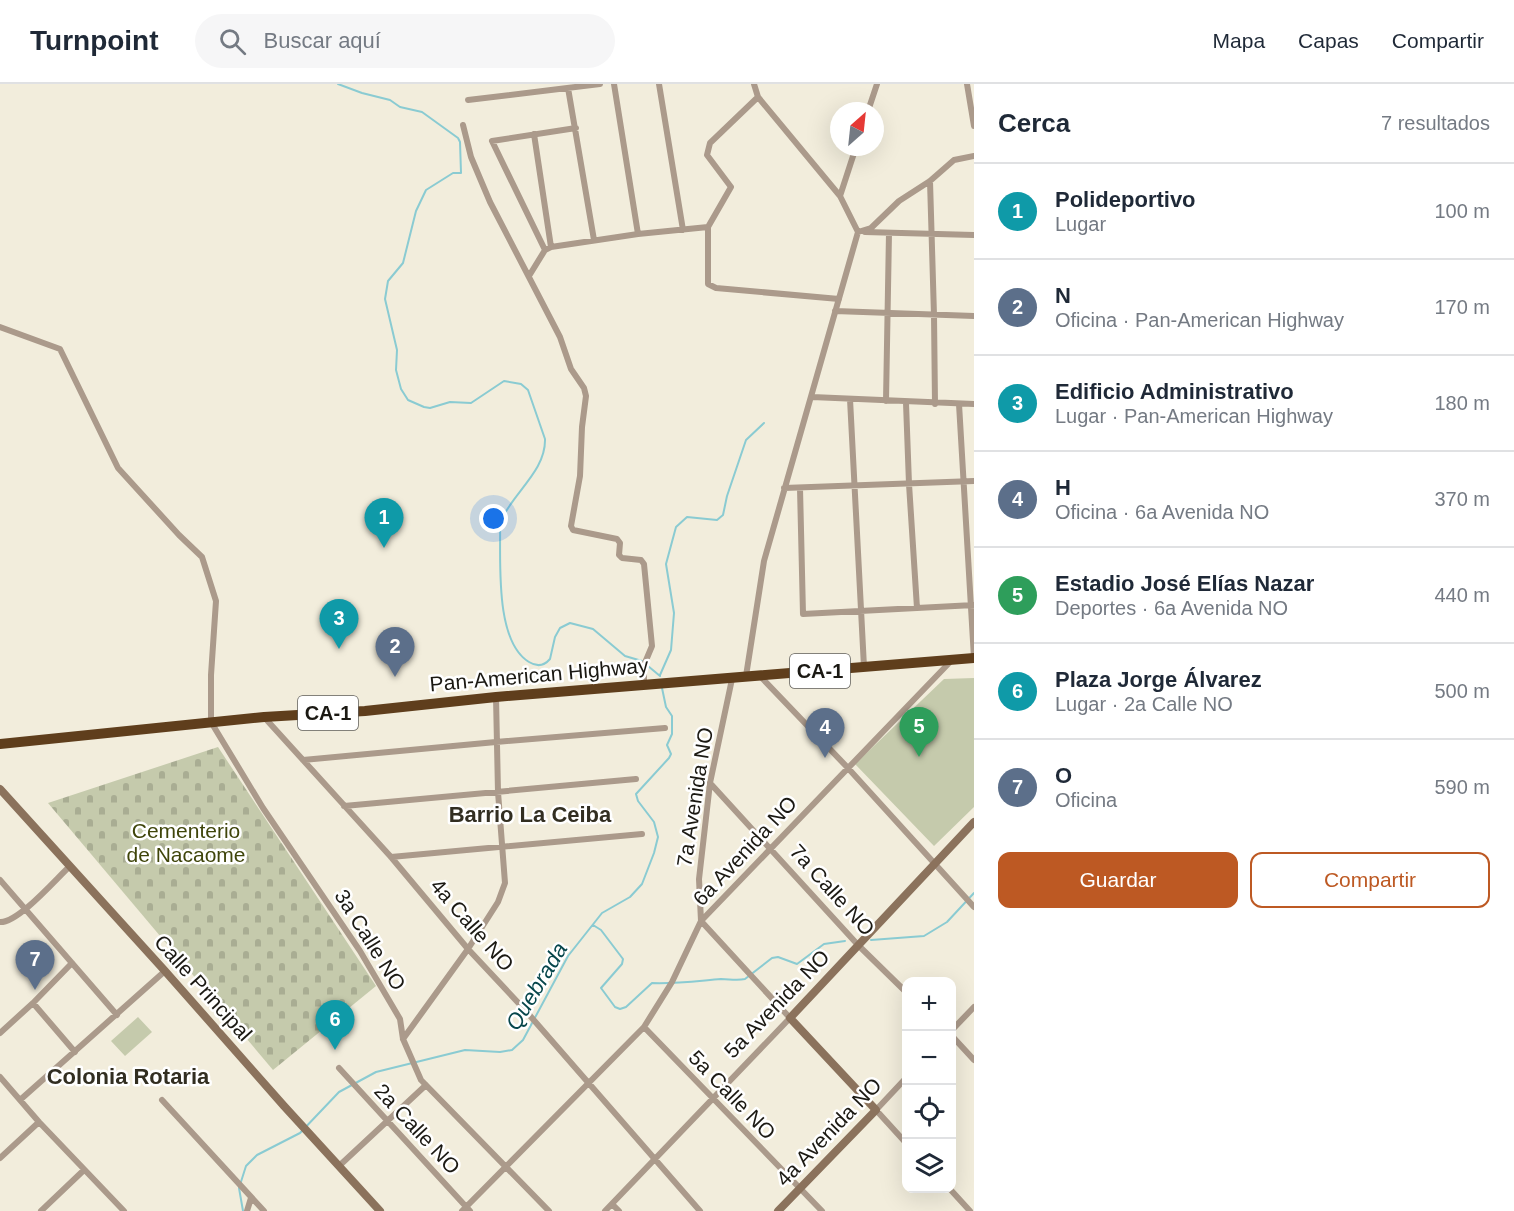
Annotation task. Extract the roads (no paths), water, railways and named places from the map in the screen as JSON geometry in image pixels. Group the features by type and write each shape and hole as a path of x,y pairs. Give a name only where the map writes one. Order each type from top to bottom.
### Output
{"highway":[{"name":"Pan-American Highway","path":"0,744 264,717 365,711 496,697 974,658"}],"street":[{"path":"468,100 600,84"},
{"path":"614,84 638,234"},
{"path":"659,84 682,230"},
{"path":"746,676 760,582 784,488 858,232 840,196 758,97 754,84"},
{"path":"871,102 877,84"},
{"path":"967,84 974,126"},
{"path":"568,88 594,240"},
{"path":"758,97 710,143 706,155 730,187 708,227 707,281 711,287 839,299"},
{"path":"463,125 471,157 490,202 560,338 570,369 584,388 586,396 580,476 571,526 573,530 617,539 620,543 619,555 622,558 641,560 644,564 652,646 644,665 644,685"},
{"path":"548,248 492,141 576,128"},
{"path":"529,276 548,248 534,134"},
{"path":"840,196 853,156"},
{"path":"858,232 871,228 899,201 930,181 954,160 974,156"},
{"path":"930,181 935,404"},
{"path":"548,248 638,234 708,227"},
{"path":"858,232 974,235"},
{"path":"886,401 889,233"},
{"path":"835,311 974,316"},
{"path":"0,327 60,349 118,468 202,557 216,601 211,675 211,722"},
{"path":"812,397 906,403 974,404"},
{"path":"850,399 864,667"},
{"path":"906,403 917,608"},
{"path":"960,404 974,658"},
{"path":"784,488 974,481"},
{"path":"800,488 803,614 972,605"},
{"name":"6a Avenida NO","path":"466,1210 506,1166 644,1027 672,982 702,921 847,767 952,660"},
{"path":"760,676 847,767 974,907"},
{"name":"7a Avenida NO","path":"702,921 699,879 710,783 732,678"},
{"path":"403,1039 468,949 498,902 505,883 498,792 496,697"},
{"name":"4a Calle NO","path":"264,717 391,857 468,949 543,1030 700,1211"},
{"name":"3a Calle NO","path":"211,722 263,808 360,951 400,1019 403,1039 421,1080 549,1211"},
{"path":"303,760 665,728"},
{"path":"344,806 636,779"},
{"name":"7a Calle NO","path":"710,783 858,945 902,988"},
{"name":"Calle Principal","path":"0,789 380,1211"},
{"name":"5a Avenida NO","path":"605,1211 974,822"},
{"path":"391,857 642,834"},
{"path":"0,922 6,922 26,908 69,867"},
{"path":"0,880 117,1015"},
{"path":"702,921 902,1139"},
{"path":"0,1033 72,963"},
{"path":"20,1100 165,971"},
{"path":"33,1003 75,1052"},
{"path":"956,1025 974,1007"},
{"name":"5a Calle NO","path":"644,1027 711,1099 822,1211"},
{"path":"956,1041 974,1060"},
{"name":"2a Calle NO","path":"339,1068 466,1210"},
{"path":"0,1077 39,1122 124,1211"},
{"name":"4a Avenida NO","path":"778,1211 902,1082"},
{"path":"339,1166 426,1085"},
{"path":"162,1100 264,1211"},
{"path":"0,1158 39,1122"},
{"path":"41,1211 84,1170"},
{"path":"954,1193 970,1211"},
{"path":"247,1211 251,1198"},
{"path":"612,1204 620,1211"}],"waterway":[{"path":"338,84 390,100 400,107 422,112 458,138 460,142 461,173 453,173 426,190 416,211 403,263 388,281 385,299 397,350 396,370 401,389 408,400 430,408 450,402 471,403 504,381 521,384 528,390 545,439 544,451 534,472 505,512 500,523 502,598 510,636 518,651 532,664 545,663 550,659 555,637 560,628 570,623 593,629 625,656 642,661 660,676"},
{"path":"660,675 671,650 674,613 666,564 676,527 687,517 717,520 723,515 746,440 764,423"},
{"name":"Quebrada","path":"243,1211 239,1188 246,1166 257,1155 300,1133 339,1092 376,1072 465,1050 500,1052 512,1050 523,1040 568,956 602,913 630,897 642,884 658,837 654,822 638,801 636,794 671,754 667,745 672,734 672,716 666,707 662,688"},
{"path":"871,940 924,936 947,922 974,893"},
{"path":"593,925 601,930 623,959 622,964 601,988 615,1007 620,1009 626,1007 652,983 745,979 772,958 778,957 797,964 824,944 845,941"}],"place":[{"name":"Polideportivo","path":"384,548"},
{"name":"Edificio Administrativo","path":"339,649"},
{"name":"N","path":"395,677"},
{"name":"Estadio José Elías Nazar","path":"919,757"},
{"name":"H","path":"825,758"},
{"name":"O","path":"35,990"},
{"name":"Plaza Jorge Álvarez","path":"335,1050"}],"district":[{"name":"Barrio La Ceiba","path":"530,814"},
{"name":"Colonia Rotaria","path":"128,1076"}],"park label":[{"name":"Cementerio de Nacaome","path":"186,843"}]}
